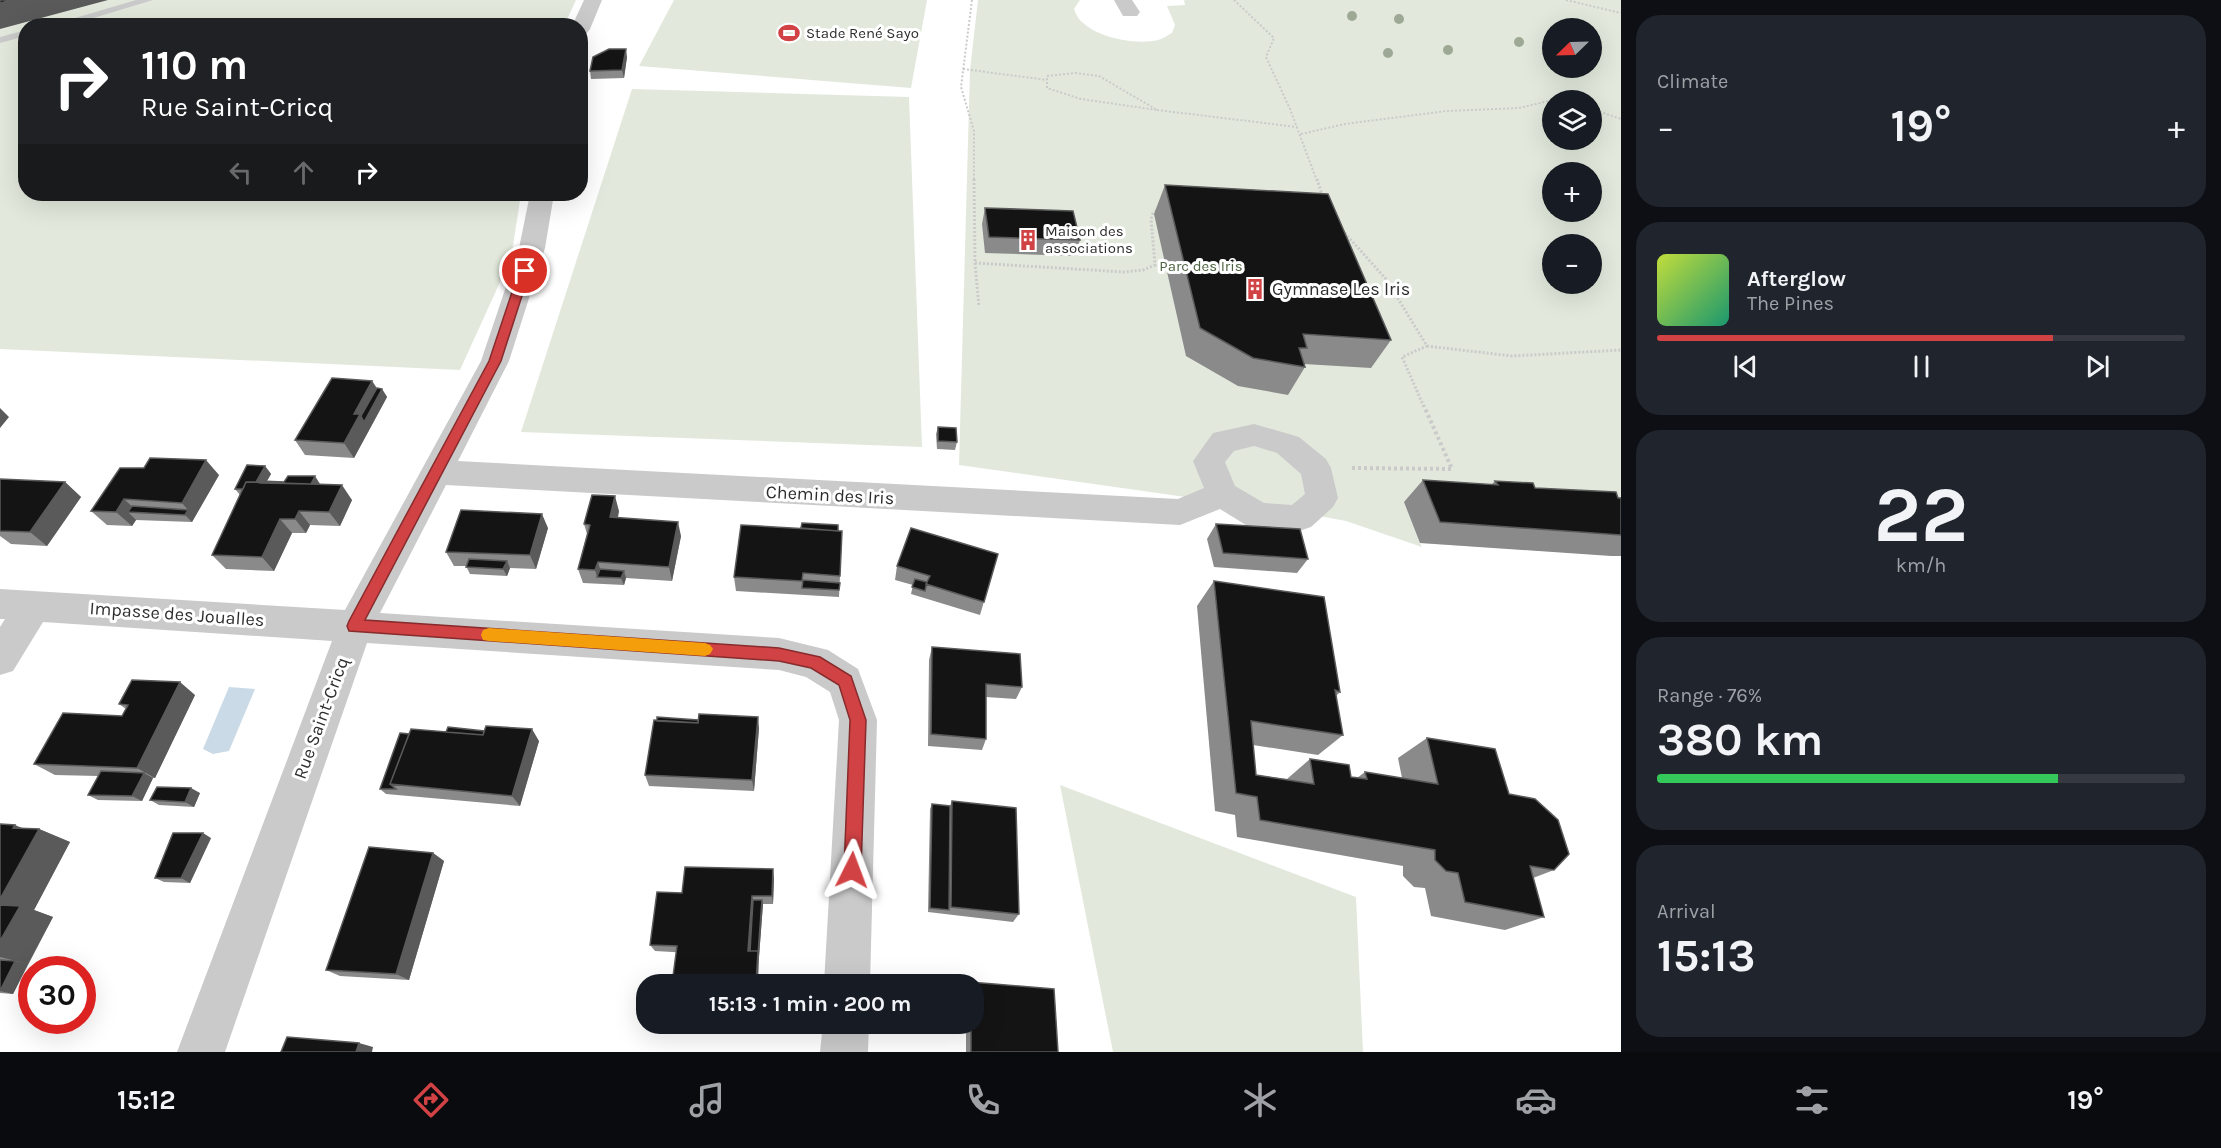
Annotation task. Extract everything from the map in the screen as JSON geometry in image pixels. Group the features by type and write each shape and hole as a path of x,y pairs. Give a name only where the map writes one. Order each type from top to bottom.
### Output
{"street":[{"path":"585,18 593,0"},
{"name":"Rue Saint-Cricq","path":"201,1052 355,626 495,361 532,248 541,201"},
{"path":"1254,435 1288,445 1315,468 1322,498 1299,518 1258,516 1222,494 1209,461 1224,441 1254,435"},
{"name":"Chemin des Iris","path":"435,472 1180,512 1222,494"},
{"path":"0,659 17,604"},
{"name":"Impasse des Joualles","path":"17,604 779,654 815,662 846,681 858,720 847,974"},
{"path":"844,1052 845,1034"}],"lane":[{"path":"82,18 148,0"},
{"path":"0,40 18,35"}],"path":[{"path":"972,0 961,87 974,131 975,263 980,307"},
{"path":"1234,0 1274,38 1266,57 1282,87 1325,204"},
{"path":"1566,0 1621,13"},
{"path":"963,69 1047,80"},
{"path":"1156,110 1099,76 1075,73 1047,76 1047,88 1081,99 1156,110 1297,127"},
{"path":"1300,134 1345,124 1446,111 1519,108 1542,103"},
{"path":"1602,112 1621,119"},
{"path":"975,263 1124,272 1143,270 1155,265 1156,255 1150,220 1153,213 1162,208"},
{"path":"1336,222 1386,279 1427,346"},
{"path":"1315,468 1452,469 1402,357 1427,346 1512,356 1621,350"}],"green space":[{"path":"0,0 576,0 568,18 18,18 18,201 520,201 511,258 460,370 0,349"},
{"name":"Stade René Sayo","path":"674,0 927,0 911,88 639,66"},
{"name":"Parc des Iris","path":"978,0 1080,0 1074,9 1087,26 1110,37 1148,41 1160,39 1172,33 1175,25 1167,6 1185,5 1184,0 1621,0 1621,556 1420,543 1422,547 1346,521 1319,516 959,465 970,70"},
{"path":"632,89 909,97 922,447 521,432"},
{"path":"1060,785 1356,897 1363,1052 1113,1052"}],"water":[{"path":"229,687 255,689 229,751 213,754 203,749"}],"building":[{"path":"609,49 626,49 622,70 590,71 593,57"},
{"name":"Gymnase Les Iris","path":"1165,185 1328,194 1391,340 1303,334 1307,348 1299,348 1305,367 1253,358 1200,328"},
{"path":"985,208 1073,211 1080,240 989,237"},
{"path":"332,378 372,381 354,414 360,414 344,443 295,440"},
{"path":"377,388 382,389 364,422 361,416"},
{"path":"938,427 956,428 957,442 938,441"},
{"path":"150,458 206,460 182,503 124,499 116,512 91,511 120,468 144,468"},
{"path":"247,465 265,466 256,482 246,482 243,489 235,489"},
{"path":"288,476 315,476 311,484 260,483 261,481 284,482"},
{"path":"0,479 65,482 30,532 0,531"},
{"path":"1423,480 1498,485 1495,481 1533,483 1535,488 1616,492 1618,498 1621,498 1621,535 1440,522"},
{"path":"246,482 342,485 329,512 299,511 295,519 280,519 262,557 212,555"},
{"path":"592,495 615,496 610,517 678,522 669,567 598,562 595,570 578,569 590,525 584,524"},
{"path":"132,506 188,510 185,515 128,512"},
{"path":"461,510 542,514 530,555 446,552"},
{"path":"802,523 838,525 838,531 801,528"},
{"path":"1216,524 1300,529 1308,559 1223,553"},
{"path":"741,525 842,531 840,576 803,573 802,581 734,577"},
{"path":"911,528 998,554 984,602 926,584 930,576 897,566"},
{"path":"469,559 507,561 503,569 466,567"},
{"path":"600,569 624,571 621,578 597,577"},
{"path":"915,579 927,582 925,591 912,587"},
{"path":"803,580 840,583 839,590 802,588"},
{"path":"1214,581 1324,597 1340,692 1335,690 1343,735 1251,721 1256,775 1314,784 1310,759 1349,765 1351,777 1367,779 1365,772 1438,784 1427,738 1495,749 1509,794 1535,799 1558,820 1569,854 1554,870 1530,866 1544,917 1465,902 1458,873 1446,871 1435,860 1435,850 1260,820 1257,797 1236,793"},
{"path":"932,647 1020,654 1022,687 986,684 986,739 931,734"},
{"path":"132,680 180,682 137,768 34,764 63,713 122,716 128,705 119,704"},
{"path":"699,714 758,717 752,780 645,775 654,720 698,723"},
{"path":"657,717 698,720 698,723 657,721"},
{"path":"486,726 532,729 512,796 390,784 411,729 483,735"},
{"path":"448,727 484,731 483,735 446,732"},
{"path":"400,733 409,734 390,784 396,789 380,789"},
{"path":"101,771 144,773 132,796 88,795"},
{"path":"157,787 191,788 185,802 150,800"},
{"path":"952,801 1016,808 1019,914 951,907"},
{"path":"932,804 950,806 949,910 930,908"},
{"path":"0,824 15,825 13,828 39,829 0,899"},
{"path":"173,833 203,833 181,878 155,878"},
{"path":"369,847 433,853 396,974 326,970"},
{"path":"685,867 773,869 772,896 752,896 748,951 758,951 757,974 673,974 677,946 650,945 657,892 682,893"},
{"path":"753,900 762,900 758,954 758,951 750,951"},
{"path":"0,905 20,906 0,941"},
{"path":"0,960 15,961 0,991"},
{"path":"984,983 1054,989 1058,1052 971,1052 971,1034 984,1034"},
{"path":"287,1037 359,1043 356,1052 281,1052"}],"slow traffic":[{"path":"489,635 705,649"}],"place":[{"name":"Stade René Sayo","path":"789,33"},
{"name":"Maison des associations","path":"1028,240"},
{"name":"Gymnase Les Iris","path":"1255,289"}],"route":[{"path":"525,271 495,361 355,626 779,654 815,662 846,681 858,720 852,870"}]}
